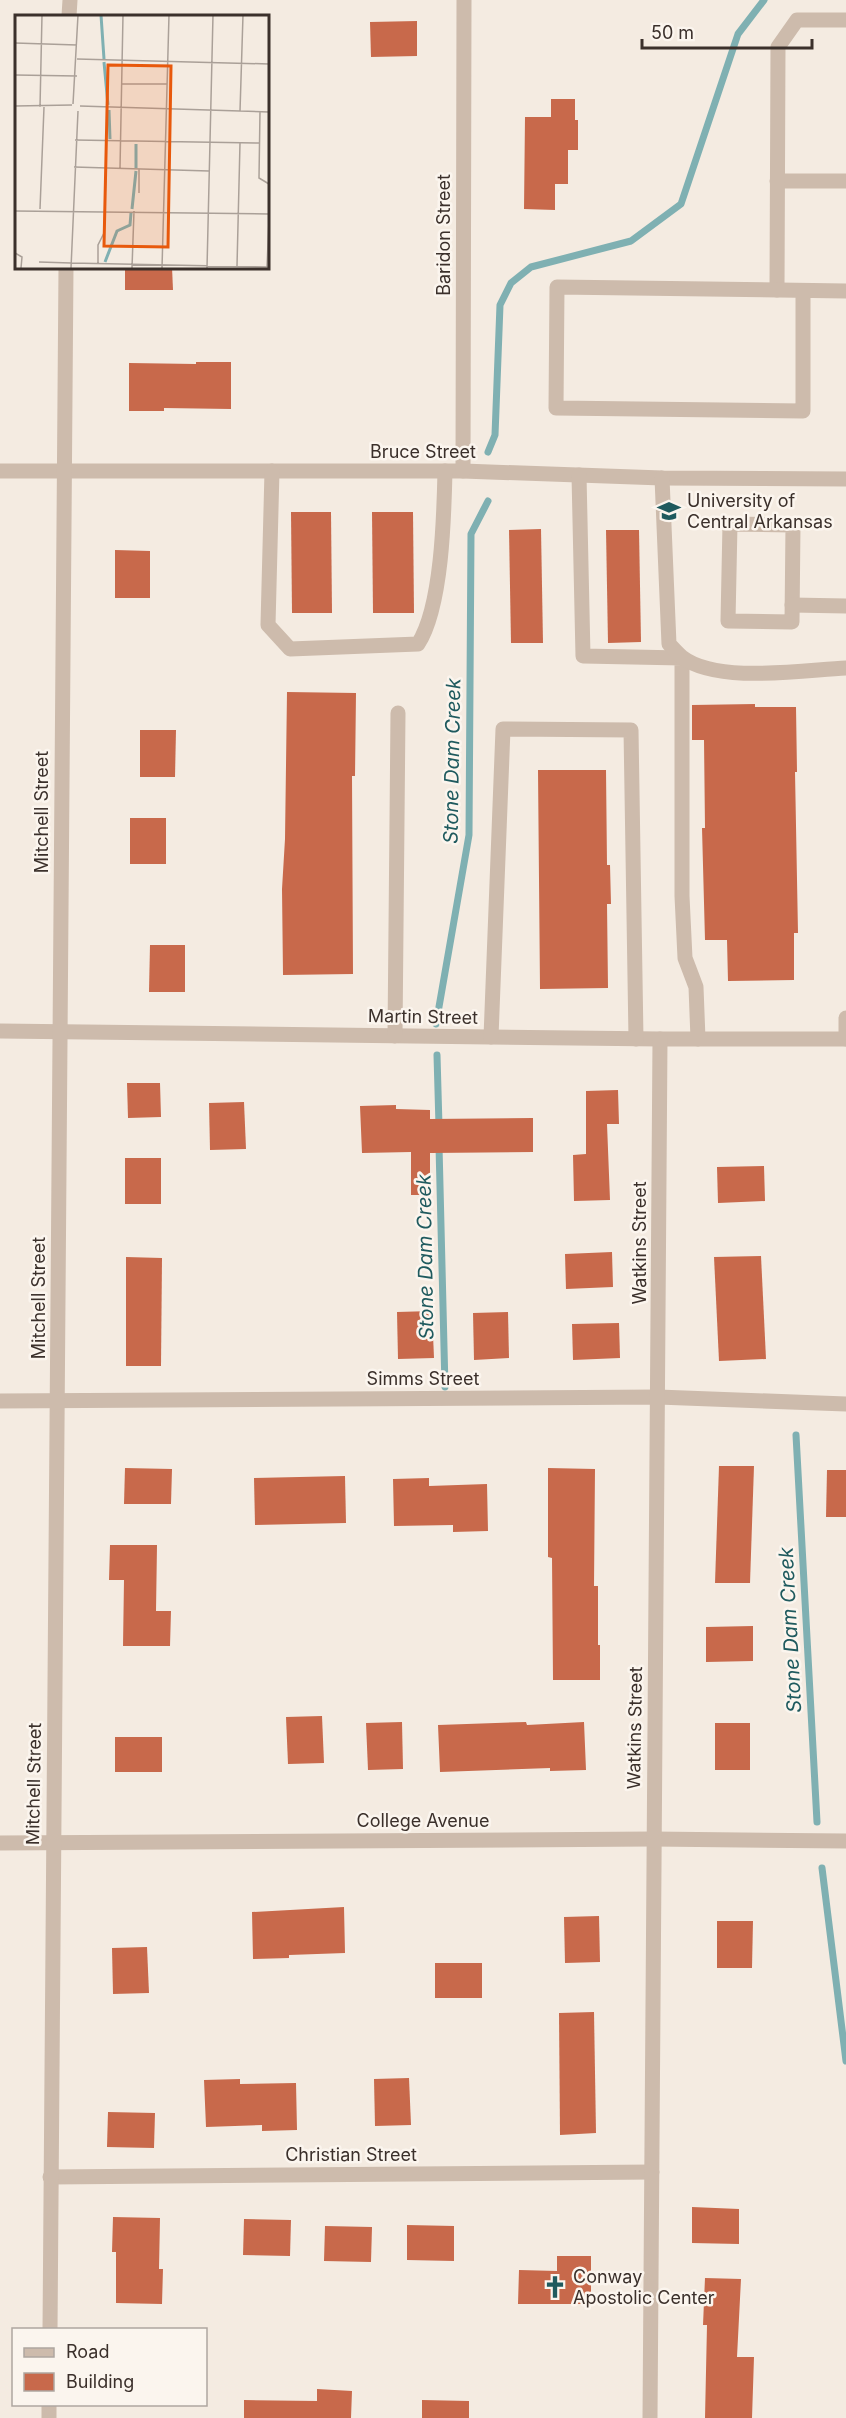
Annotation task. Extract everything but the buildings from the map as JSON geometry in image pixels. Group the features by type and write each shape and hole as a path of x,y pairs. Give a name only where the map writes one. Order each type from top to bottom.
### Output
{"street":[{"path":"69,15 70,0"},
{"name":"Baridon Street","path":"463,471 464,0"},
{"path":"777,290 778,47 797,20 846,20"},
{"path":"777,181 846,181"},
{"name":"Mitchell Street","path":"50,2328 66,268"},
{"path":"803,291 803,411 556,408 557,287 846,291"},
{"name":"Bruce Street","path":"0,471 463,471 662,477 846,479"},
{"path":"272,471 268,625 290,649 418,644 424,635 433,599 444,526 444,471"},
{"path":"579,475 583,656 682,658 711,670 748,673 846,668"},
{"path":"662,477 669,644 682,658 682,896 685,958 696,987 698,1039"},
{"path":"730,524 793,525 792,605 792,622 728,621 730,524"},
{"path":"792,605 846,606"},
{"path":"395,1036 398,713"},
{"path":"491,1037 503,729 631,730 636,1039"},
{"path":"846,1018 846,1039"},
{"name":"Martin Street","path":"0,1031 636,1039 846,1039"},
{"name":"Watkins Street","path":"650,2418 660,1039"},
{"name":"Simms Street","path":"0,1401 658,1397 846,1404"},
{"name":"College Avenue","path":"0,1844 654,1839 846,1841"},
{"name":"Christian Street","path":"50,2177 652,2172"}],"waterway":[{"name":"Stone Dam Creek","path":"488,452 495,435 500,305 511,283 531,267 631,241 681,204 738,34 764,0"},
{"name":"Stone Dam Creek","path":"436,1024 469,835 471,534 488,501"},
{"name":"Stone Dam Creek","path":"437,1055 439,1126"},
{"name":"Stone Dam Creek","path":"439,1146 445,1387"},
{"name":"Stone Dam Creek","path":"796,1435 817,1822"},
{"name":"Stone Dam Creek","path":"822,1868 846,2061"}],"place":[{"name":"University of Central Arkansas","path":"669,511"},
{"name":"Conway Apostolic Center","path":"555,2287"}]}
